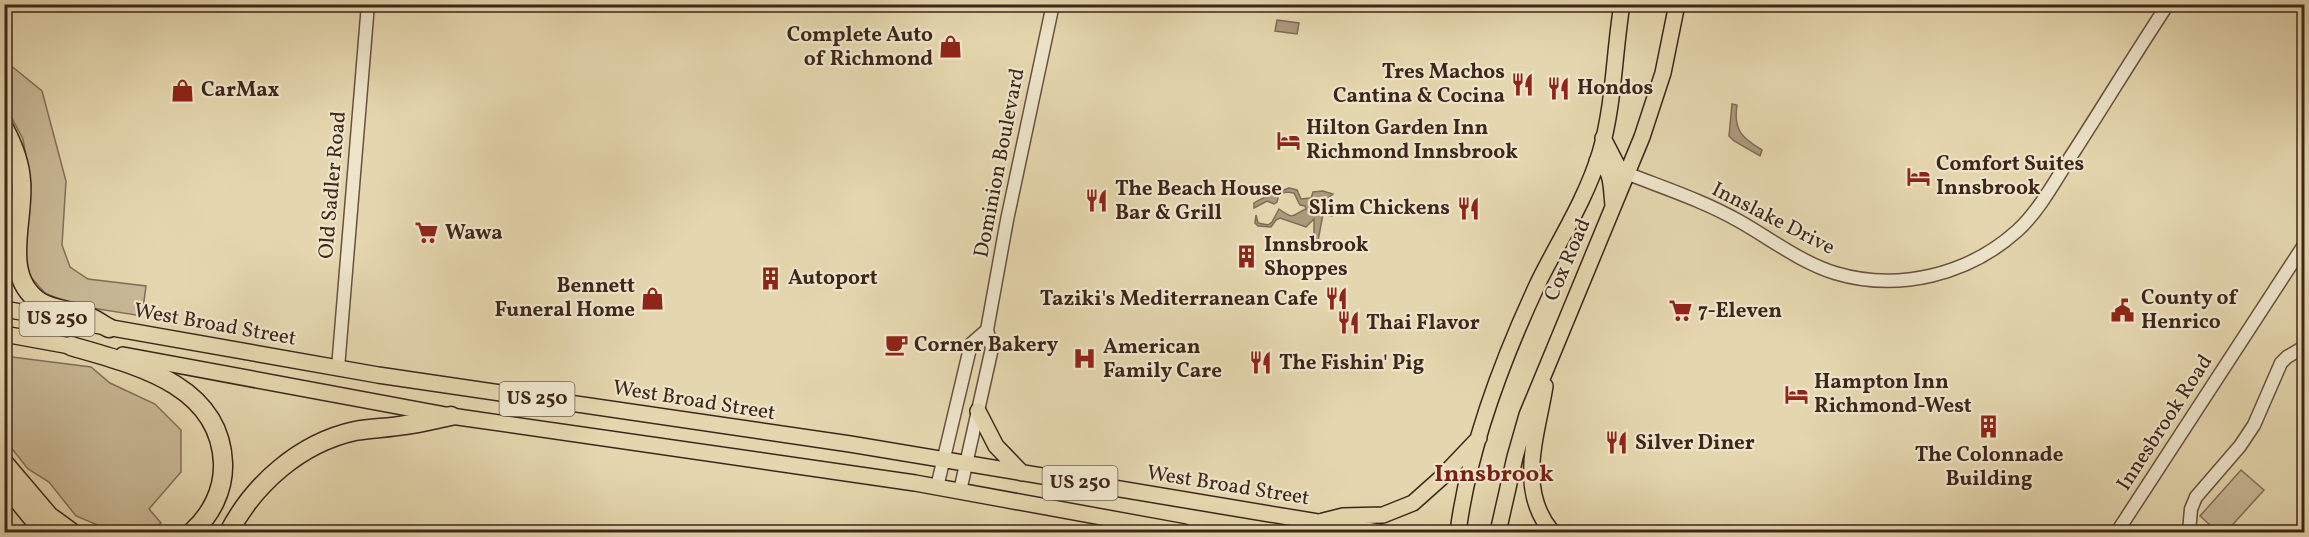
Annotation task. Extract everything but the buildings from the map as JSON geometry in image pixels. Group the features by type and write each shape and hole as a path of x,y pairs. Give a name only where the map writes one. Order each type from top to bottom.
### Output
{"highway":[{"path":"4,128 15,153 21,181 22,201 16,261 18,273 25,286 40,302 86,315 109,328"},
{"path":"71,346 142,367 164,378 197,403 212,423 223,457 221,482 213,506 206,518 192,532"},
{"path":"229,532 252,497 267,480 305,452 326,441 354,432 451,416"},
{"path":"4,463 49,516 71,532"},
{"path":"4,483 44,532"}],"main road":[{"name":"Cox Road","path":"1458,532 1479,438 1516,331 1548,264 1578,209 1597,161 1603,138 1623,4"},
{"name":"Cox Road","path":"1498,532 1520,435 1642,137 1660,83 1677,4"},
{"path":"1603,138 1619,169 1626,173"},
{"path":"1597,161 1609,172 1613,208"},
{"name":"West Broad Street","path":"4,309 338,368 944,460 1378,532"},
{"name":"US 250","path":"4,334 451,416 960,490 1184,532"},
{"path":"1549,361 1531,477 1536,507 1552,532"},
{"path":"978,411 996,446 1022,473"},
{"path":"1317,522 1343,516 1383,514 1413,503 1442,478 1479,438"}],"street":[{"name":"Old Sadler Road","path":"338,368 368,4"},
{"name":"Dominion Boulevard","path":"960,490 992,348 987,330 1016,175 1053,4"},
{"name":"Innslake Drive","path":"1626,173 1724,213 1794,255 1834,273 1872,280 1893,281 1950,271 1991,250 2018,230 2029,218 2168,4"},
{"name":"Innesbrook Road","path":"2117,532 2304,244"},
{"name":"Dominion Boulevard","path":"937,487 971,344 987,330"},
{"path":"2189,532 2191,509 2196,497 2240,446 2254,425 2280,363 2304,346"}],"shaded area":[{"path":"1277,20 1299,23 1297,34 1275,31"},
{"path":"4,60 42,91 66,181 62,245 70,267 88,279 146,286 142,316 73,305 45,293 28,274 22,252 31,184 23,139 5,105"},
{"path":"1732,104 1737,105 1736,121 1740,132 1762,150 1760,156 1729,136"},
{"path":"1289,188 1297,190 1301,199 1311,198 1313,192 1323,191 1333,194 1327,199 1341,208 1333,210 1332,216 1323,214 1318,241 1314,236 1314,219 1306,227 1280,218 1271,227 1258,226 1255,223 1256,215 1258,223 1268,225 1279,209 1291,216 1306,209 1305,206 1300,205 1294,193 1287,192 1279,194 1274,204 1267,201 1254,208 1254,203"},
{"path":"4,356 91,367 110,383 155,404 181,430 181,472 149,509 161,523 150,532 114,532 76,516 49,482 28,469 5,440"},
{"path":"2241,470 2264,490 2226,532 2218,532 2200,516"}],"place":[{"name":"Complete Auto of Richmond","path":"951,47"},
{"name":"Tres Machos Cantina & Cocina","path":"1523,84"},
{"name":"Hondos","path":"1559,88"},
{"name":"CarMax","path":"183,90"},
{"name":"Hilton Garden Inn Richmond Innsbrook","path":"1288,140"},
{"name":"Comfort Suites Innsbrook","path":"1918,176"},
{"name":"The Beach House Bar & Grill","path":"1097,201"},
{"name":"Slim Chickens","path":"1468,208"},
{"name":"Wawa","path":"427,233"},
{"name":"Innsbrook Shoppes","path":"1246,257"},
{"name":"Autoport","path":"770,278"},
{"name":"Bennett Funeral Home","path":"653,298"},
{"name":"Taziki's Mediterranean Cafe","path":"1336,299"},
{"name":"County of Henrico","path":"2123,310"},
{"name":"7-Eleven","path":"1680,311"},
{"name":"Thai Flavor","path":"1348,323"},
{"name":"Corner Bakery","path":"896,345"},
{"name":"American Family Care","path":"1085,359"},
{"name":"The Fishin' Pig","path":"1261,363"},
{"name":"Hampton Inn Richmond-West","path":"1796,394"},
{"name":"The Colonnade Building","path":"1989,427"},
{"name":"Silver Diner","path":"1617,443"}],"district":[{"name":"Innsbrook","path":"1494,475"}]}
